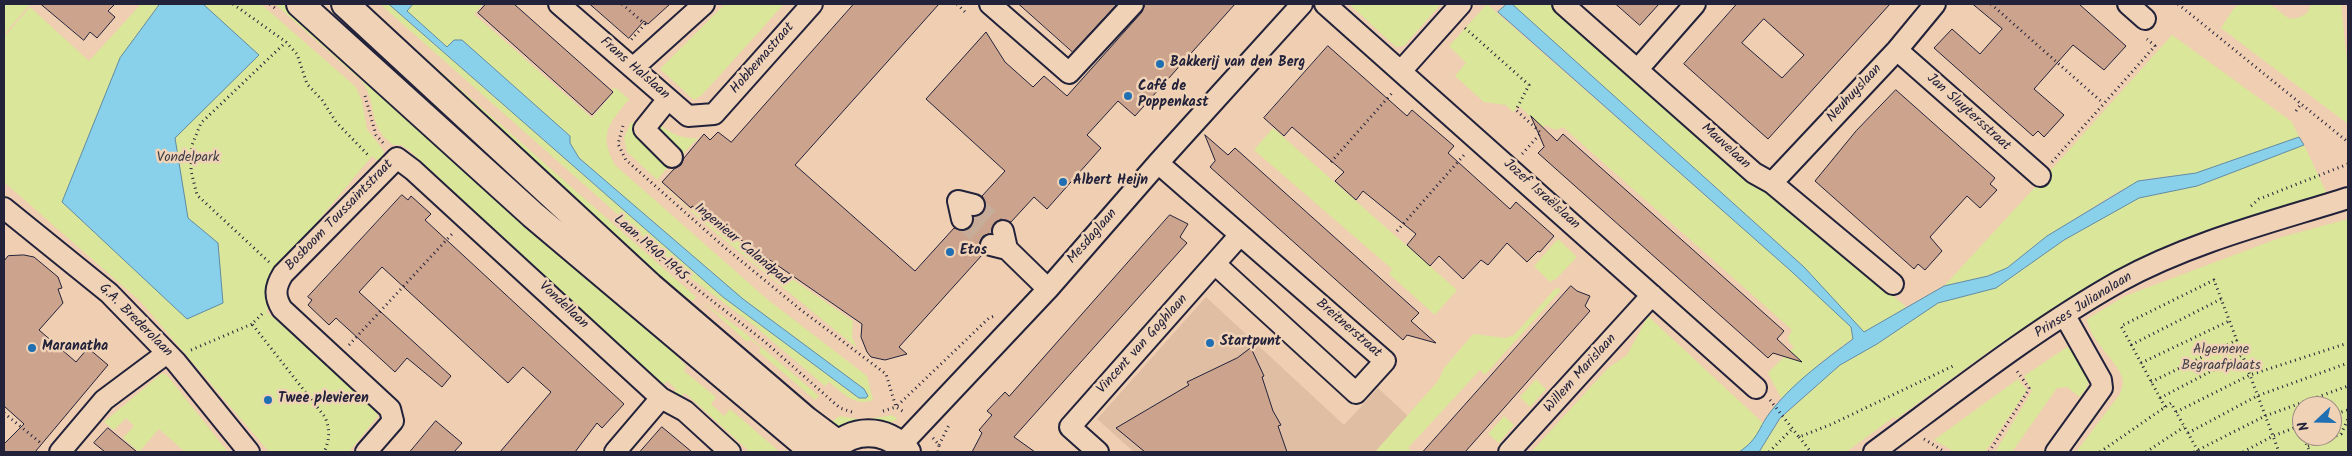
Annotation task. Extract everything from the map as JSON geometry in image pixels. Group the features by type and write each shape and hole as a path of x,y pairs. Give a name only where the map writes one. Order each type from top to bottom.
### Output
{"main road":[{"name":"Laan 1940-1945","path":"344,4 659,293 806,420 834,448"},
{"path":"292,10 814,452"},
{"path":"834,448 849,437 869,433 882,435 904,449"}],"street":[{"name":"Frans Halslaan","path":"559,4 688,116 714,114"},
{"path":"633,68 704,4"},
{"name":"Hobbemastraat","path":"714,114 812,4"},
{"path":"990,4 1069,74 1133,4"},
{"name":"Mesdaglaan","path":"904,449 920,424 1048,289 1158,163 1302,4"},
{"name":"Jozef Israëlslaan","path":"1325,4 1756,388"},
{"name":"Mauvelaan","path":"1563,4 1754,173 1772,183 1893,284"},
{"path":"1638,69 1695,4"},
{"name":"Neuhuyslaan","path":"1772,183 1897,50 1935,4"},
{"path":"2128,4 2145,19"},
{"path":"1404,74 1456,10"},
{"name":"Jan Sluytersstraat","path":"1897,50 2040,176"},
{"path":"668,99 644,129 672,157"},
{"name":"Breitnerstraat","path":"1158,163 1385,361 1356,393 1215,264"},
{"name":"Vondellaan","path":"390,164 413,170 661,398 685,411 730,452"},
{"name":"Bosboom Toussaintstraat","path":"276,299 277,283 283,274 390,164"},
{"name":"Prinses Julianalaan","path":"1874,452 2006,356 2121,281 2174,256 2235,234 2348,198"},
{"name":"G.A. Brederolaan","path":"5,211 109,293 172,358 250,452"},
{"name":"Vincent van Goghlaan","path":"1098,452 1070,427 1240,235"},
{"path":"1000,242 1048,289"},
{"name":"Willem Marislaan","path":"1509,452 1652,295"},
{"path":"276,299 282,309 390,409 393,421 366,452"},
{"path":"2056,452 2102,388 2101,380 2065,316"},
{"path":"61,449 104,400 172,358"},
{"path":"615,452 661,398"}],"path":[{"path":"233,4 286,42 297,54 307,84 354,142 390,164"},
{"path":"270,4 292,10"},
{"path":"618,55 645,24 622,4"},
{"path":"957,4 968,14"},
{"path":"1991,4 2104,103"},
{"path":"2178,4 2348,142"},
{"path":"1456,10 1529,85 1516,110 1541,133 1510,168"},
{"path":"2040,176 2155,46 2136,29 2145,19"},
{"path":"283,274 197,195 191,171 192,145 202,123 286,42"},
{"path":"1331,162 1404,74"},
{"path":"365,94 376,135 390,164"},
{"path":"2296,111 2301,104"},
{"name":"Ingenieur Calandpad","path":"628,120 622,126 618,144 626,160 730,252 801,310 886,374 896,407"},
{"path":"1397,231 1478,139"},
{"path":"2235,234 2243,212 2259,199 2348,164"},
{"path":"336,359 466,218"},
{"name":"Laan 1940-1945","path":"626,229 670,268 764,341 840,408 859,414"},
{"path":"2165,407 2121,326 2214,280 2279,452"},
{"path":"172,358 252,324 276,299"},
{"path":"2131,345 2221,299"},
{"path":"2141,363 2229,321"},
{"path":"252,324 325,417 330,428 328,445 324,452"},
{"path":"2151,382 2236,340"},
{"path":"2176,412 2250,375 2348,343"},
{"path":"2160,398 2242,355"},
{"path":"1989,452 2029,388 2006,356"},
{"path":"1799,437 1832,424 1965,362 1976,377"},
{"path":"2188,433 2258,396 2348,364"},
{"path":"2100,452 2171,403 2197,452 2265,416 2348,386"},
{"path":"1773,403 1811,452"},
{"path":"878,412 896,407 920,424 939,445 938,452"},
{"path":"4,412 61,449"},
{"path":"2342,432 2348,419"},
{"path":"2146,452 2184,427"},
{"path":"1769,452 1793,428"},
{"path":"2243,452 2273,436 2292,429"},
{"path":"2308,446 2310,452"}],"shaded area":[{"name":"Startpunt","path":"1206,297 1344,425 1378,388 1408,416 1375,452 1134,452 1097,419"}],"green space":[{"path":"2265,3 2286,16 2294,18 2307,13 2311,4 2341,4 2348,71 2348,124 2221,28 2234,8 2240,4"},
{"path":"4,4 30,4 4,35"},
{"name":"Vondelpark","path":"141,4 261,4 356,87 362,101 367,129 383,150 384,155 378,161 372,156 273,275 267,312 371,406 378,416 349,452 269,452 141,302 4,182 4,37 30,7 89,61"},
{"path":"275,4 290,4 628,303 686,366 684,371 716,397 711,404 724,416 730,409 780,452 746,452 748,450 685,393 681,397 673,393 676,389 667,381 663,385 409,150 401,145 393,145 385,138 378,128 369,95 362,81"},
{"path":"355,4 364,4 696,297 693,301 656,280"},
{"path":"380,4 389,4 723,297 859,398 866,398 864,389 743,299 579,158 570,143 570,136 462,40 454,40 447,48 406,11 413,4 483,4 474,14 592,118 614,92 612,89 616,88 629,99 608,130 607,145 615,165 767,299 867,376 873,400 860,402 849,398 829,382 825,386 752,324 684,273"},
{"path":"725,4 784,4 702,95 694,100 660,69"},
{"path":"1349,4 1441,4 1404,46 1396,47"},
{"path":"1487,4 1791,271 1851,327 1853,338 1821,362 1782,400 1768,373 1794,347 1789,342 1788,337 1792,330 1563,127 1554,129 1546,125 1542,128 1519,106 1513,112 1506,105 1484,102 1455,76 1466,63 1449,46"},
{"path":"1512,4 1557,4 1906,307 1864,333 1804,267"},
{"path":"2172,35 2292,122 2299,137 2196,173 2145,179 2119,191 2047,236 2007,268 1988,276 1944,286 2061,159"},
{"path":"631,122 634,123 637,137 669,166 657,180 627,152 624,138"},
{"path":"660,125 678,135 687,138 698,138 682,155 656,132"},
{"path":"1273,128 1457,290 1435,315 1389,274 1392,269 1254,150"},
{"path":"2304,145 2328,196 2207,230 2168,245 2131,263 2061,303 1846,452 1759,452 1780,419 1840,365 1877,344 1938,303 1996,288 2064,240 2139,198 2197,186"},
{"path":"690,210 693,210 853,321 852,337 857,348 704,223"},
{"name":"Algemene Begraafplaats","path":"2348,219 2348,452 2076,452 2120,394 2123,384 2117,368 2099,345 2089,328 2087,319 2125,296 2282,237"},
{"path":"1558,239 1577,257 1556,279 1550,282 1534,266"},
{"path":"1555,289 1561,290 1485,375 1480,370 1408,448 1413,452 1375,452 1438,381 1444,368 1473,334 1506,338 1514,335"},
{"path":"703,302 745,333 819,396 815,400 759,352 761,348 750,339 747,342"},
{"path":"1648,316 1764,424 1752,443 1739,452 1531,452 1608,368 1627,355"},
{"path":"2067,347 2078,356 2089,376 2087,387 2080,397 2067,387 2057,388 2012,452 1995,452 2032,391 2024,376"},
{"path":"162,373 167,375 228,452 185,452 159,429 139,452 123,438 134,426 126,418 114,430 104,422"},
{"path":"1536,379 1546,389 1530,407 1520,397"},
{"path":"2018,379 2027,390 1985,452 1955,452 1934,440"},
{"path":"892,415 898,419 873,426 853,428 836,426 829,423 840,416 864,420"},
{"path":"1504,416 1514,425 1499,443 1488,434"}],"water":[{"path":"160,4 203,4 259,55 175,138 188,218 218,243 223,303 187,319 62,202 120,58"},
{"path":"389,4 413,4 407,11 447,47 454,40 462,40 570,136 570,143 579,158 743,299 864,389 868,396 866,398 859,398 723,297"},
{"path":"1507,4 1512,4 1804,267 1864,332 1944,286 1988,276 2007,268 2047,236 2138,181 2196,173 2299,137 2304,145 2197,186 2139,198 2064,240 1996,288 1938,303 1877,344 1840,365 1780,418 1759,452 1739,452 1751,442 1767,416 1790,390 1853,339 1851,327 1791,271 1498,12"}],"building":[{"path":"41,4 115,4 108,11 115,17 97,38 90,32 84,40"},
{"path":"486,4 514,4 613,92 592,115 478,13"},
{"path":"590,4 670,4 648,24 644,21 629,38"},
{"path":"854,4 939,4 795,165 915,271 954,228 964,231 970,227 974,217 982,214 985,202 982,196 1005,171 926,99 986,32 1005,62 1033,87 1044,76 1067,96 1142,12 1145,4 1235,4 1135,116 1118,101 1087,135 1101,148 1047,209 1034,197 1011,222 1001,219 995,223 991,233 983,236 980,242 983,254 899,347 907,354 885,360 871,357 867,352 861,337 862,324 692,206 691,208 662,182 674,169 681,165 684,158 704,134 710,140 718,132 731,142"},
{"path":"1019,4 1117,4 1073,52"},
{"path":"1616,4 1659,4 1640,25"},
{"path":"1737,4 1890,4 1768,139 1684,64","holes":["1764,19 1804,55 1782,78 1742,43"]},
{"path":"1973,4 2079,4 2126,46 2104,70 2073,45 2034,89 2064,115 2044,137 2038,131 2033,136 1934,48 1952,29 1980,54 2002,29"},
{"path":"1328,46 1407,116 1412,110 1454,146 1448,153 1510,209 1516,202 1554,236 1540,252 1538,251 1527,262 1507,243 1488,265 1481,260 1463,279 1439,256 1430,266 1407,245 1416,234 1363,191 1356,200 1335,181 1344,172 1292,127 1284,136 1264,118"},
{"path":"1896,90 1995,178 1990,184 1997,190 1980,208 1967,196 1930,237 1942,251 1925,270 1918,264 1914,269 1815,181 1856,131"},
{"path":"1531,116 1557,141 1563,134 1784,331 1777,339 1802,362 1773,353 1768,358 1538,153 1544,147"},
{"path":"1205,135 1228,155 1235,148 1419,313 1411,321 1436,343 1407,335 1403,340 1210,167 1215,161"},
{"path":"402,195 408,200 411,196 431,214 425,220 624,404 602,428 597,423 575,452 500,452 551,392 523,367 508,383 382,267 359,292 451,376 442,387 407,358 395,372 336,318 329,325 308,305 312,300 308,297"},
{"path":"1170,215 1188,224 1180,237 1187,243 1014,437 1035,452 972,452 982,433 979,430 992,415 987,411 1005,392 1009,396"},
{"name":"Maranatha","path":"24,255 34,257 58,277 62,288 58,289 63,303 39,330 76,362 88,348 108,365 35,452 4,452 4,444 24,424 4,406 4,261 8,256"},
{"path":"1571,286 1577,291 1590,296 1585,306 1590,311 1465,452 1423,452"},
{"path":"1251,348 1264,376 1262,377 1273,411 1281,425 1278,426 1287,452 1145,452 1116,428 1189,385 1187,382 1237,358"},
{"path":"436,421 462,443 454,452 410,452"},
{"path":"662,427 692,452 640,452"},
{"path":"108,428 137,452 105,452 94,443"}],"tunnel":[{"path":"974,205 1003,231"},
{"path":"962,219 991,245"}],"place":[{"name":"Bakkerij van den Berg","path":"1160,64"},
{"name":"Café de Poppenkast","path":"1128,96"},
{"name":"Albert Heijn","path":"1063,182"},
{"name":"Etos","path":"950,252"},
{"name":"Startpunt","path":"1210,343"},
{"name":"Maranatha","path":"32,348"},
{"name":"Twee plevieren","path":"268,400"}]}
